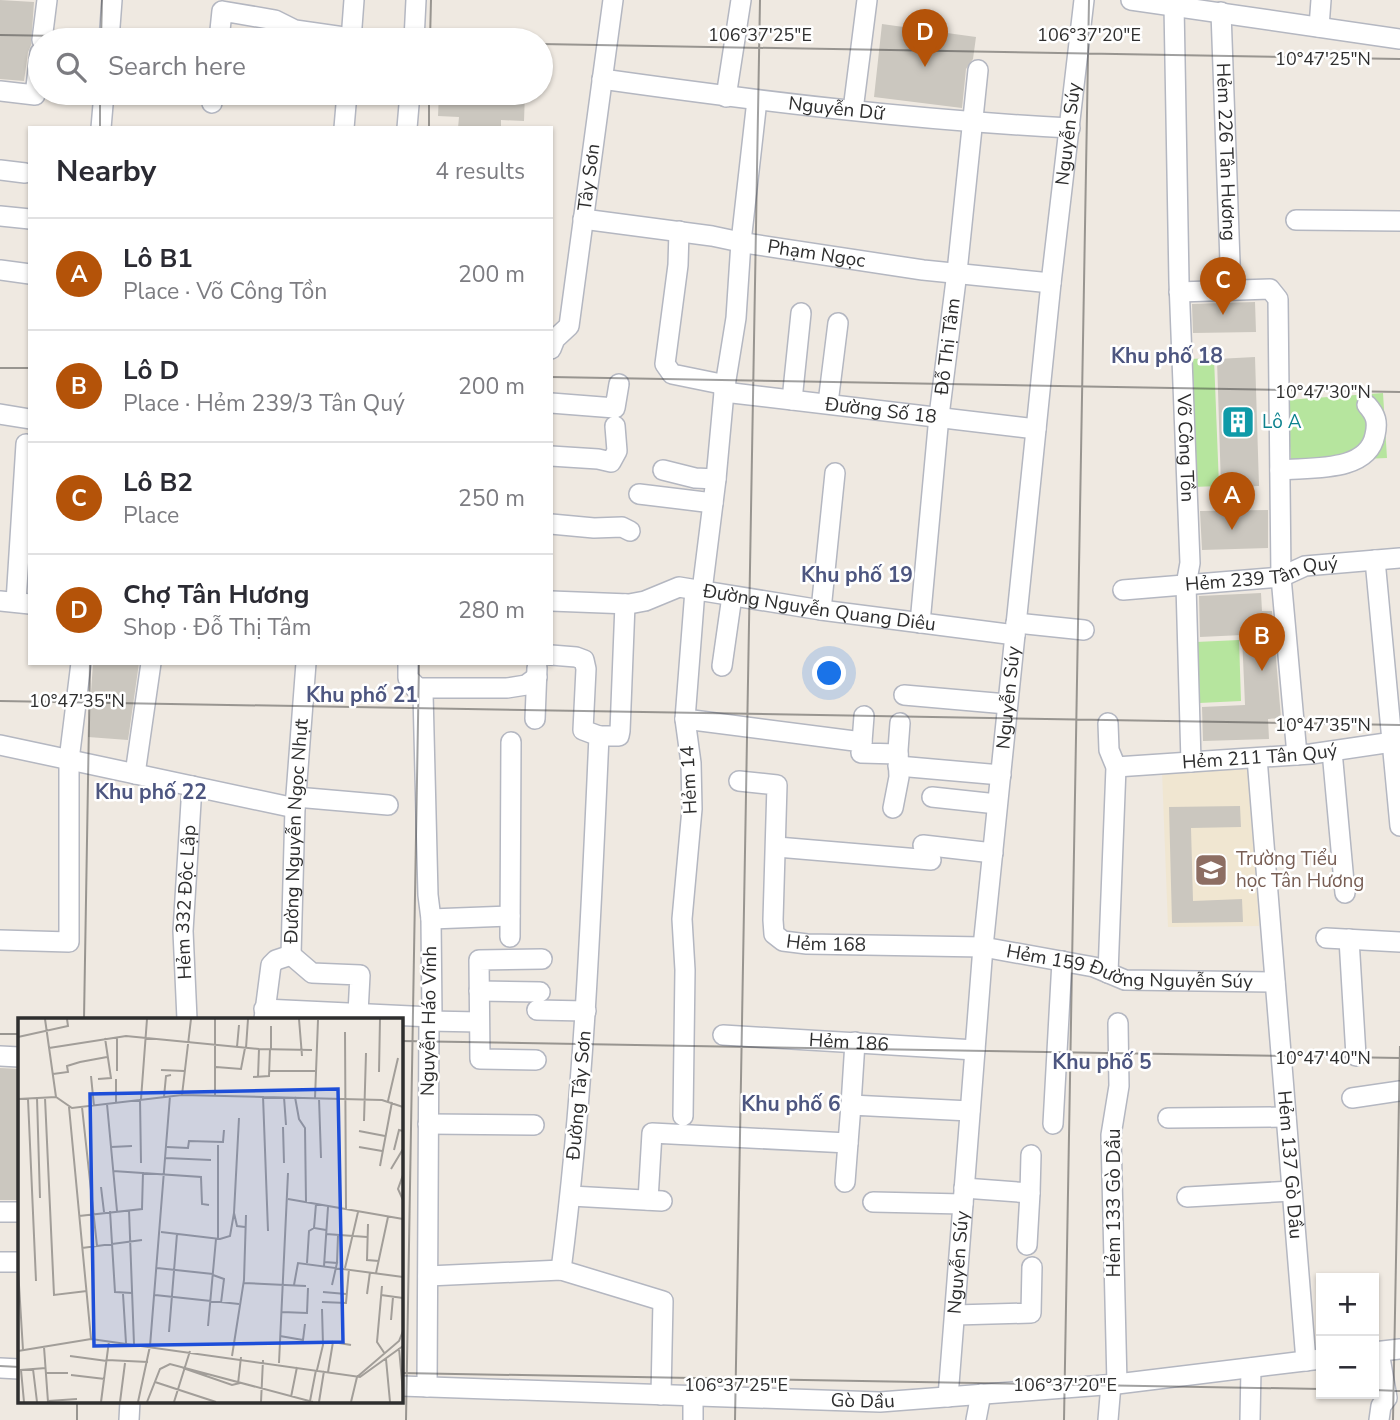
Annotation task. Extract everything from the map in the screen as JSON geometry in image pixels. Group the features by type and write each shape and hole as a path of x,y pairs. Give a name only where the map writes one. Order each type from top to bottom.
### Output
{"street":[{"path":"44,28 47,0"},
{"path":"110,28 112,0"},
{"path":"352,28 354,0"},
{"path":"415,28 416,0"},
{"name":"Tây Sơn","path":"553,342 569,326 613,0"},
{"path":"726,97 741,0"},
{"path":"853,110 867,0"},
{"name":"Nguyễn Súy","path":"948,1396 983,947 1051,283 1084,0"},
{"path":"1131,0 1400,39"},
{"path":"1319,27 1321,0"},
{"name":"Võ Công Tồn","path":"1174,5 1179,292 1190,563 1186,585 1191,762"},
{"path":"220,28 222,11 275,20 291,28"},
{"name":"Hẻm 226 Tân Hương","path":"1221,12 1231,290"},
{"name":"Đỗ Thị Tâm","path":"920,623 939,416 978,70"},
{"name":"Nguyễn Dữ","path":"603,79 726,97 973,123 1070,128"},
{"path":"0,91 28,94"},
{"name":"Hẻm 14","path":"683,1116 685,970 682,919 692,809 691,763 685,719 698,590 713,503 725,388 736,318 741,242 757,100"},
{"path":"101,126 103,105"},
{"path":"344,126 346,105"},
{"path":"407,126 409,105"},
{"path":"0,170 25,173"},
{"path":"0,216 28,219"},
{"name":"Phạm Ngọc","path":"583,219 680,231 923,270 1051,283"},
{"path":"1296,220 1400,221"},
{"name":"Đường Số 18","path":"680,231 665,364 671,374 725,388 792,400 1036,429"},
{"path":"0,270 28,274"},
{"path":"1179,292 1270,289 1278,299 1282,577 1297,755"},
{"path":"792,400 801,313"},
{"path":"828,403 838,323"},
{"path":"553,403 615,408 620,384"},
{"path":"1280,470 1348,464 1362,457 1369,451 1376,431 1375,413 1367,405"},
{"path":"0,414 28,421"},
{"path":"553,456 598,458 611,462 617,451 615,426"},
{"path":"15,602 28,444"},
{"path":"663,470 695,478 716,479"},
{"path":"821,610 835,472"},
{"path":"639,495 713,503"},
{"path":"553,524 594,528 622,527 630,531"},
{"name":"Hẻm 239 Tân Quý","path":"1123,590 1282,577 1305,566 1400,558"},
{"path":"1375,560 1396,741 1400,826"},
{"name":"Đường Nguyễn Quang Diêu","path":"553,601 625,604 645,601 679,587 920,623 1084,630"},
{"path":"722,666 732,596"},
{"path":"591,733 619,736 625,604"},
{"name":"Đường Tây Sơn","path":"553,655 584,660 591,733 586,1011 571,1196 561,1270"},
{"path":"0,940 69,942 69,760 82,665"},
{"path":"135,774 150,665"},
{"name":"Đường Nguyễn Ngọc Nhựt","path":"291,955 295,803 306,665"},
{"name":"Nguyễn Háo Vĩnh","path":"408,665 408,678 415,688 423,693 428,895 431,919 427,1387"},
{"path":"415,688 507,688 526,685 537,670"},
{"path":"535,719 537,670"},
{"path":"904,695 1007,704"},
{"path":"864,716 861,753 1000,775"},
{"path":"685,719 862,742"},
{"path":"893,808 899,777 901,723"},
{"path":"1108,723 1109,750 1116,767 1108,973"},
{"name":"Hẻm 211 Tân Quý","path":"1116,767 1297,755 1396,741"},
{"path":"510,937 511,743"},
{"path":"0,745 192,786 295,803 388,805"},
{"path":"1332,751 1345,893"},
{"name":"Hẻm 137 Gò Dầu","path":"1257,758 1292,1191 1313,1360"},
{"name":"Hẻm 168","path":"739,781 777,785 773,920 774,934 783,941 807,944 983,947"},
{"name":"Hẻm 332 Độc Lập","path":"187,1018 183,931 192,786"},
{"path":"932,797 998,804"},
{"path":"777,847 993,853"},
{"path":"431,919 510,916"},
{"path":"1326,938 1400,942"},
{"path":"1349,939 1356,1056"},
{"name":"Hẻm 159 Đường Nguyễn Súy","path":"983,947 1094,967 1125,980 1275,982"},
{"path":"358,1013 360,975 312,973 291,955 276,960 271,965 264,1014 358,1013 479,1022"},
{"path":"536,1060 480,1059 479,960 542,959"},
{"path":"1052,1124 1062,961"},
{"path":"479,991 586,1011"},
{"name":"Hẻm 133 Gò Dầu","path":"1108,1420 1114,1384 1111,1135 1119,1086 1118,1023"},
{"name":"Hẻm 186","path":"723,1035 975,1050"},
{"path":"845,1182 855,1042"},
{"path":"0,1056 18,1057"},
{"path":"1352,1098 1400,1091"},
{"path":"851,1105 970,1111"},
{"path":"1168,1118 1286,1117"},
{"path":"428,1124 534,1125"},
{"path":"571,1196 655,1200 652,1133 848,1143"},
{"path":"1027,1245 1031,1155"},
{"path":"1186,1197 1292,1191"},
{"path":"873,1202 1030,1193"},
{"path":"0,1212 18,1212"},
{"path":"0,1262 18,1262"},
{"path":"955,1315 1031,1313 1032,1267"},
{"path":"428,1276 561,1270 663,1301 662,1395"},
{"path":"1379,1352 1400,1349"},
{"name":"Gò Dầu","path":"402,1386 694,1396 879,1411 948,1396 1114,1384 1313,1360"},
{"path":"1379,1365 1387,1398 1381,1406 1379,1420"},
{"path":"0,1368 18,1369"},
{"path":"1250,1420 1251,1368"},
{"path":"976,1420 981,1394"},
{"path":"693,1420 694,1396"},
{"path":"129,1420 130,1402"}],"shaded area":[{"name":"Trường Tiểu học Tân Hương","path":"1249,766 1259,926 1168,927 1162,771"}],"green space":[{"path":"1214,358 1219,486 1193,487 1189,359"},
{"path":"1383,393 1387,458 1291,462 1287,400"},
{"path":"1239,640 1241,701 1199,703 1196,642"}],"building":[{"path":"0,0 34,2 32,28 28,28 24,81 0,79"},
{"path":"882,24 976,37 973,59 966,69 962,108 874,97"},
{"path":"438,105 525,105 524,121 501,120 501,126 458,126 459,117 438,116"},
{"path":"1255,302 1256,332 1193,333 1192,304"},
{"name":"Lô A","path":"1255,357 1259,486 1221,487 1217,359"},
{"path":"1268,510 1268,548 1202,550 1200,511"},
{"path":"1261,593 1262,611 1272,611 1281,718 1268,719 1269,739 1203,741 1202,707 1245,705 1242,635 1200,637 1199,596"},
{"path":"93,665 139,665 128,740 88,737"},
{"path":"1240,806 1241,827 1191,828 1193,901 1242,899 1243,922 1172,923 1169,807"},
{"path":"0,1068 18,1069 18,1200 0,1200"}],"place":[{"name":"Chợ Tân Hương","path":"925,67"},
{"name":"Lô B2","path":"1223,315"},
{"name":"Lô A","path":"1238,422"},
{"name":"Lô B1","path":"1232,530"},
{"name":"Lô D","path":"1262,671"},
{"name":"Trường Tiểu học Tân Hương","path":"1211,870"}],"district":[{"name":"Khu phố 18","path":"1167,356"},
{"name":"Khu phố 19","path":"857,575"},
{"name":"Khu phố 21","path":"362,695"},
{"name":"Khu phố 22","path":"151,792"},
{"name":"Khu phố 5","path":"1102,1062"},
{"name":"Khu phố 6","path":"791,1104"}]}
